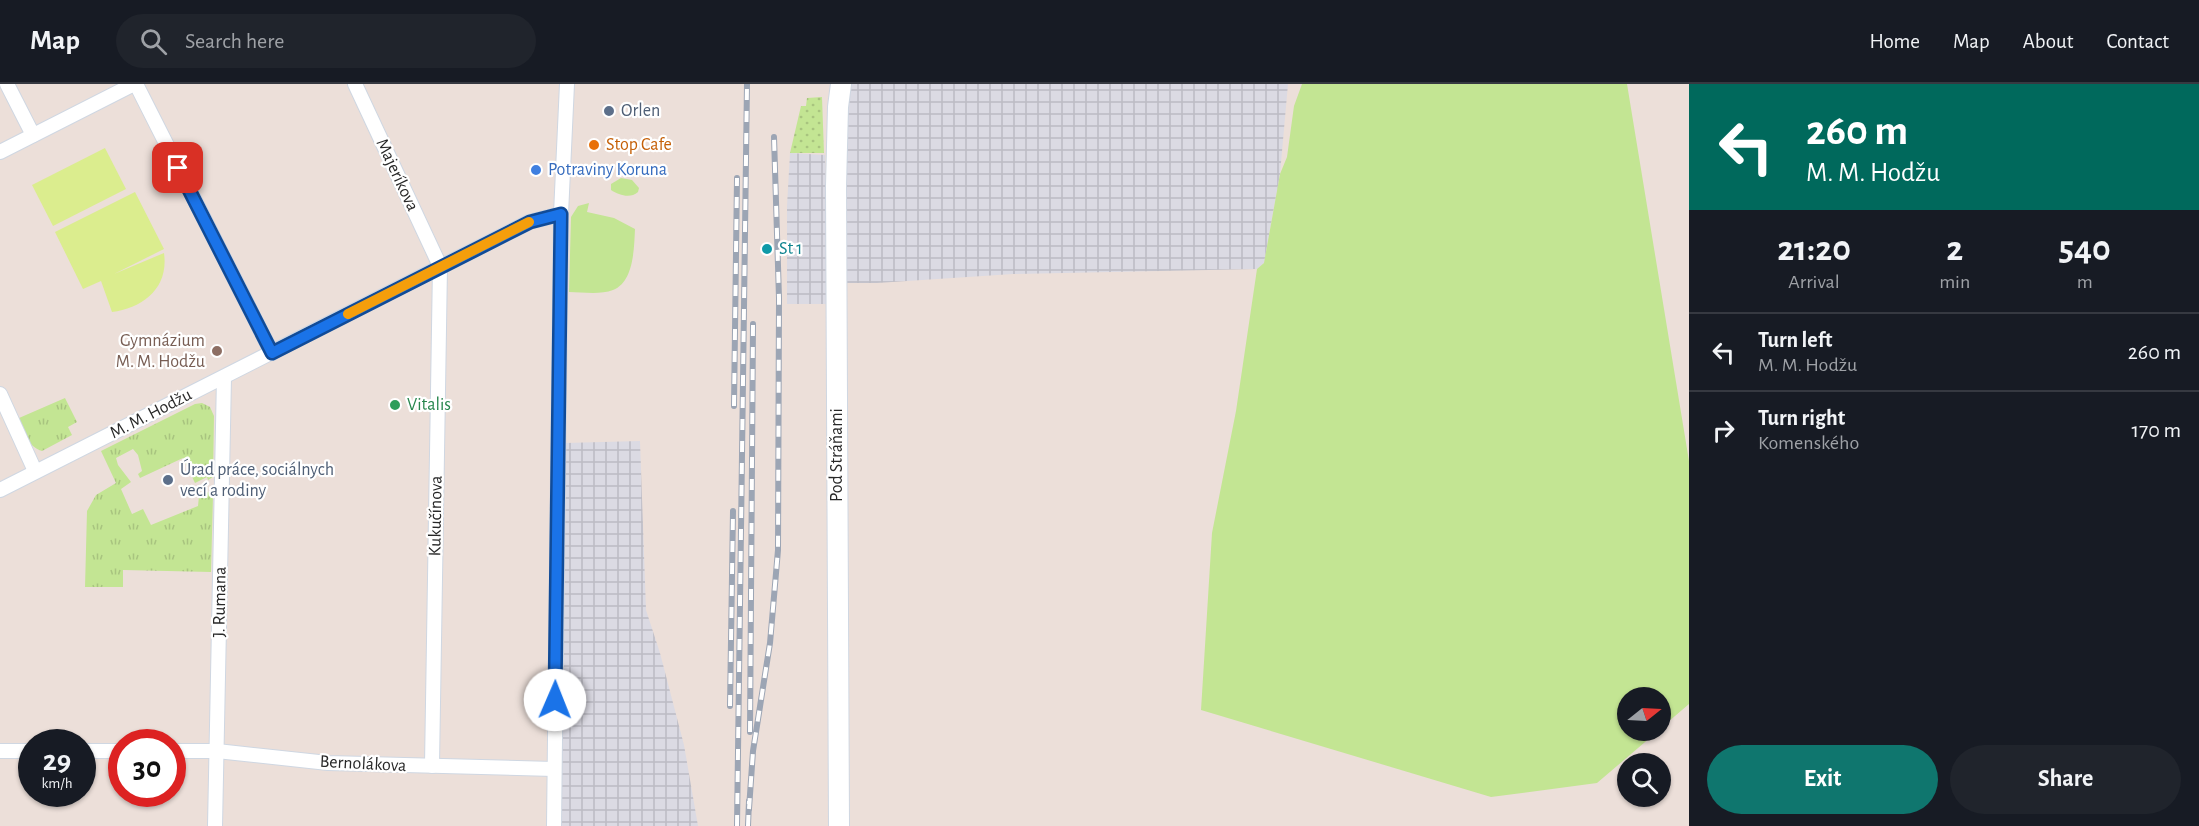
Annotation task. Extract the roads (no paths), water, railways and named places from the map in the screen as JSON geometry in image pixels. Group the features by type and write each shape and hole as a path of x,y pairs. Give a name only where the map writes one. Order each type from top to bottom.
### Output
{"street":[{"path":"8,84 33,135"},
{"path":"0,152 112,89 135,84 272,353"},
{"name":"Majeríkova","path":"355,84 440,266"},
{"path":"554,826 561,214 567,84"},
{"name":"Pod Stráňami","path":"839,826 836,186 838,107 841,84"},
{"name":"M. M. Hodžu","path":"0,490 440,266 530,222 561,214"},
{"name":"Kukučínova","path":"432,766 440,266"},
{"name":"J. Rumana","path":"215,826 224,377"},
{"path":"0,394 35,471"},
{"path":"0,751 18,751"},
{"name":"Bernolákova","path":"186,751 217,751 328,763 554,769"}],"railway":[{"path":"737,826 747,84"},
{"path":"749,809 753,751 770,643 778,550 779,298 774,137"},
{"path":"734,406 737,178"},
{"path":"750,732 753,324"},
{"path":"730,706 733,511"},
{"path":"748,826 749,801"}],"place":[{"name":"Orlen","path":"609,111"},
{"name":"Stop Cafe","path":"594,145"},
{"name":"Potraviny Koruna","path":"536,170"},
{"name":"St 1","path":"767,249"},
{"name":"Gymnázium M. M. Hodžu","path":"217,351"},
{"name":"Vitalis","path":"395,405"},
{"name":"Úrad práce, sociálnych vecí a rodiny","path":"168,480"}]}
